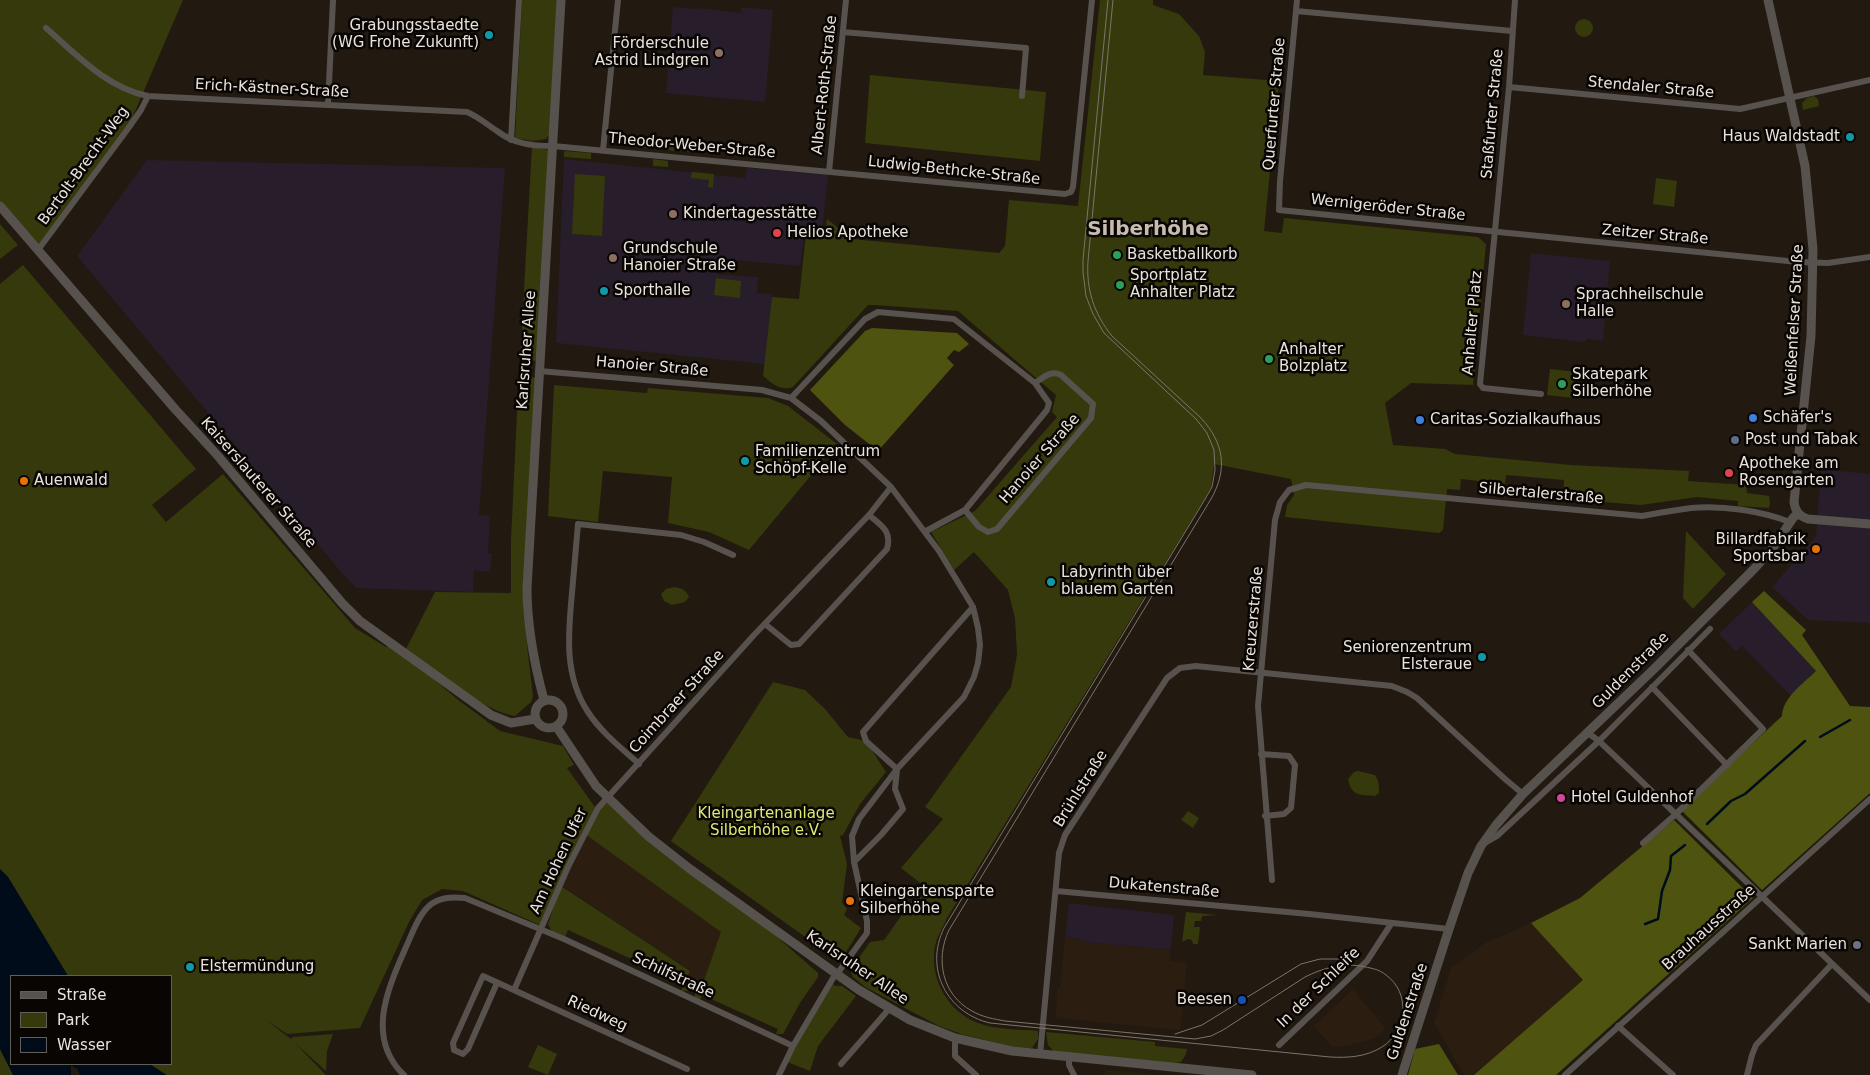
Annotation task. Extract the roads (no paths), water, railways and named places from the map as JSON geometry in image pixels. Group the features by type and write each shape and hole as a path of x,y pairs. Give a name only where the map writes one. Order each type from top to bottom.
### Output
{"street":[{"path":"328,104 334,0"},
{"path":"511,140 519,0"},
{"name":"Karlsruher Allee","path":"544,700 534,663 527,615 526,588 561,0"},
{"path":"603,150 618,0"},
{"name":"Albert-Roth-Straße","path":"829,172 846,0"},
{"name":"Ludwig-Bethcke-Straße","path":"829,172 1052,194 1071,192 1092,0"},
{"name":"Querfurter Straße","path":"1279,210 1297,0"},
{"name":"Staßfurter Straße","path":"1494,231 1516,0"},
{"name":"Weißenfelser Straße","path":"1768,0 1806,175 1811,212 1814,263 1811,336 1794,502 1798,513"},
{"path":"1296,11 1512,31"},
{"name":"Erich-Kästner-Straße","path":"46,28 104,77 131,92 148,96 467,112 479,117 511,140 532,146 553,146"},
{"path":"843,32 1026,48 1022,96"},
{"path":"1790,98 1870,80"},
{"name":"Stendaler Straße","path":"1509,87 1740,109 1790,98"},
{"name":"Bertolt-Brecht-Weg","path":"38,250 127,130 148,96"},
{"name":"Theodor-Weber-Straße","path":"553,146 829,172"},
{"name":"Kaiserslauterer Straße","path":"0,206 175,409 218,456 342,603 360,621 491,715 511,723 535,719"},
{"name":"Wernigeröder Straße","path":"1279,210 1494,231"},
{"name":"Zeitzer Straße","path":"1494,231 1814,263 1846,262 1870,257"},
{"name":"Anhalter Platz","path":"1494,231 1480,384 1483,388 1541,394"},
{"name":"Hanoier Straße","path":"790,398 864,319 878,312 954,319 1035,383 1049,403 1047,410 964,510 926,531"},
{"name":"Hanoier Straße","path":"539,371 762,390 790,398 821,421 892,487 926,531 973,607 980,645 978,663 964,697 897,769 859,819 852,836 854,862 867,921 867,933 837,974"},
{"name":"Hanoier Straße","path":"964,510 979,527 988,532 997,529 1091,418 1094,411 1091,401 1061,375 1055,372 1050,373 1035,383"},
{"name":"Silbertalerstraße","path":"1289,490 1306,485 1642,516 1693,508 1733,509 1779,517 1790,522"},
{"name":"Coimbraer Straße","path":"607,798 765,624 869,515 892,487"},
{"name":"Kreuzerstraße","path":"1272,880 1258,706 1275,520 1280,502 1289,490"},
{"path":"1798,513 1808,519 1870,524"},
{"name":"Guldenstraße","path":"1402,1075 1468,873 1481,846 1496,825 1523,794 1588,733 1754,569 1772,549 1798,513"},
{"path":"765,624 791,645 799,644 887,549 890,539 886,530 869,515"},
{"path":"639,764 608,737 588,713 581,700 569,662 568,634 578,524 681,535 732,555"},
{"path":"854,862 903,809 895,789 897,769 866,742 863,732 973,607"},
{"name":"Guldenstraße","path":"1481,846 1497,836 1599,741 1710,629"},
{"path":"1643,843 1676,814 1764,729 1688,650"},
{"name":"Brühlstraße","path":"1040,1054 1059,853 1066,835 1167,678 1180,668 1196,666 1392,686 1417,698 1523,794"},
{"path":"1652,687 1727,765"},
{"path":"544,700 558,702 563,710 562,720 556,726 546,728 541,726 535,719 534,714 537,706 544,700"},
{"name":"Karlsruher Allee","path":"556,726 590,778 607,798 642,832 690,869 837,974 889,1009 910,1020 955,1038 986,1046 1069,1058 1252,1075"},
{"path":"1588,733 1599,741 1870,1000"},
{"path":"1261,754 1289,756 1295,765 1291,808 1284,814 1266,816"},
{"name":"Am Hohen Ufer","path":"404,1075 397,1069 386,1052 383,1010 392,977 423,912 434,903 445,898 465,898 541,931 568,867 598,808 607,798"},
{"name":"Brauhausstraße","path":"1565,1075 1870,799"},
{"name":"Dukatenstraße","path":"1056,891 1391,924"},
{"path":"1391,924 1449,929"},
{"name":"In der Schleife","path":"1279,1045 1367,961 1391,924"},
{"path":"514,990 541,931"},
{"name":"Schilfstraße","path":"541,931 564,939 793,1046"},
{"path":"1747,1075 1756,1045 1832,964"},
{"path":"780,1075 793,1046 837,974"},
{"path":"483,976 497,982 468,1049 463,1054 454,1050 453,1043 483,976"},
{"name":"Riedweg","path":"497,982 687,1069"},
{"path":"841,1064 889,1009"},
{"path":"1618,1026 1673,1075"},
{"path":"955,1038 955,1056 976,1075"},
{"path":"1069,1058 1069,1065 1074,1075"}],"water":[{"path":"0,869 8,877 67,975 10,975 10,1065 71,1065 71,1075 13,1075 0,1049"},
{"path":"71,1065 151,1065 166,1075 80,1075 78,1070"}],"waterway":[{"path":"1820,737 1850,720"},
{"path":"1707,824 1731,801 1745,794 1805,741"},
{"path":"1645,924 1658,919 1662,891 1670,870 1671,856 1685,845"}],"tram line":[{"path":"1108,0 1083,260 1086,296 1093,314 1104,333 1196,419 1207,433 1214,450 1215,470 1212,487 1204,501 944,928 938,943 938,973 943,987 962,1010 975,1018 990,1023 1330,1057 1363,1055 1382,1047 1390,1040 1397,1032 1403,1012 1402,1001 1394,983 1380,971 1361,966 1339,966 1305,977 1223,1030 1211,1036 1195,1039 988,1018 962,1004 954,996 944,975 942,953 949,930 1211,499 1220,477 1221,457 1219,447 1209,427 1112,336 1100,319 1092,301 1088,281 1088,261 1113,0"},
{"path":"1175,1034 1202,1025 1301,964 1320,959 1350,959"}],"place":[{"name":"Grabungsstaedte (WG Frohe Zukunft)","path":"489,35"},
{"name":"Förderschule Astrid Lindgren","path":"719,53"},
{"name":"Haus Waldstadt","path":"1850,137"},
{"name":"Kindertagesstätte","path":"673,214"},
{"name":"Helios Apotheke","path":"777,233"},
{"name":"Basketballkorb","path":"1117,255"},
{"name":"Grundschule Hanoier Straße","path":"613,258"},
{"name":"Sportplatz Anhalter Platz","path":"1120,285"},
{"name":"Sporthalle","path":"604,291"},
{"name":"Sprachheilschule Halle","path":"1566,304"},
{"name":"Anhalter Bolzplatz","path":"1269,359"},
{"name":"Skatepark Silberhöhe","path":"1562,384"},
{"name":"Schäfer's","path":"1753,418"},
{"name":"Caritas-Sozialkaufhaus","path":"1420,420"},
{"name":"Post und Tabak","path":"1735,440"},
{"name":"Familienzentrum Schöpf-Kelle","path":"745,461"},
{"name":"Apotheke am Rosengarten","path":"1729,473"},
{"name":"Auenwald","path":"24,481"},
{"name":"Billardfabrik Sportsbar","path":"1816,549"},
{"name":"Labyrinth über blauem Garten","path":"1051,582"},
{"name":"Seniorenzentrum Elsteraue","path":"1482,657"},
{"name":"Hotel Guldenhof","path":"1561,798"},
{"name":"Kleingartensparte Silberhöhe","path":"850,901"},
{"name":"Sankt Marien","path":"1857,945"},
{"name":"Elstermündung","path":"190,967"},
{"name":"Beesen","path":"1242,1000"}],"district":[{"name":"Silberhöhe","path":"1148,230"}],"park label":[{"name":"Kleingartenanlage Silberhöhe e.V.","path":"766,822"}]}
